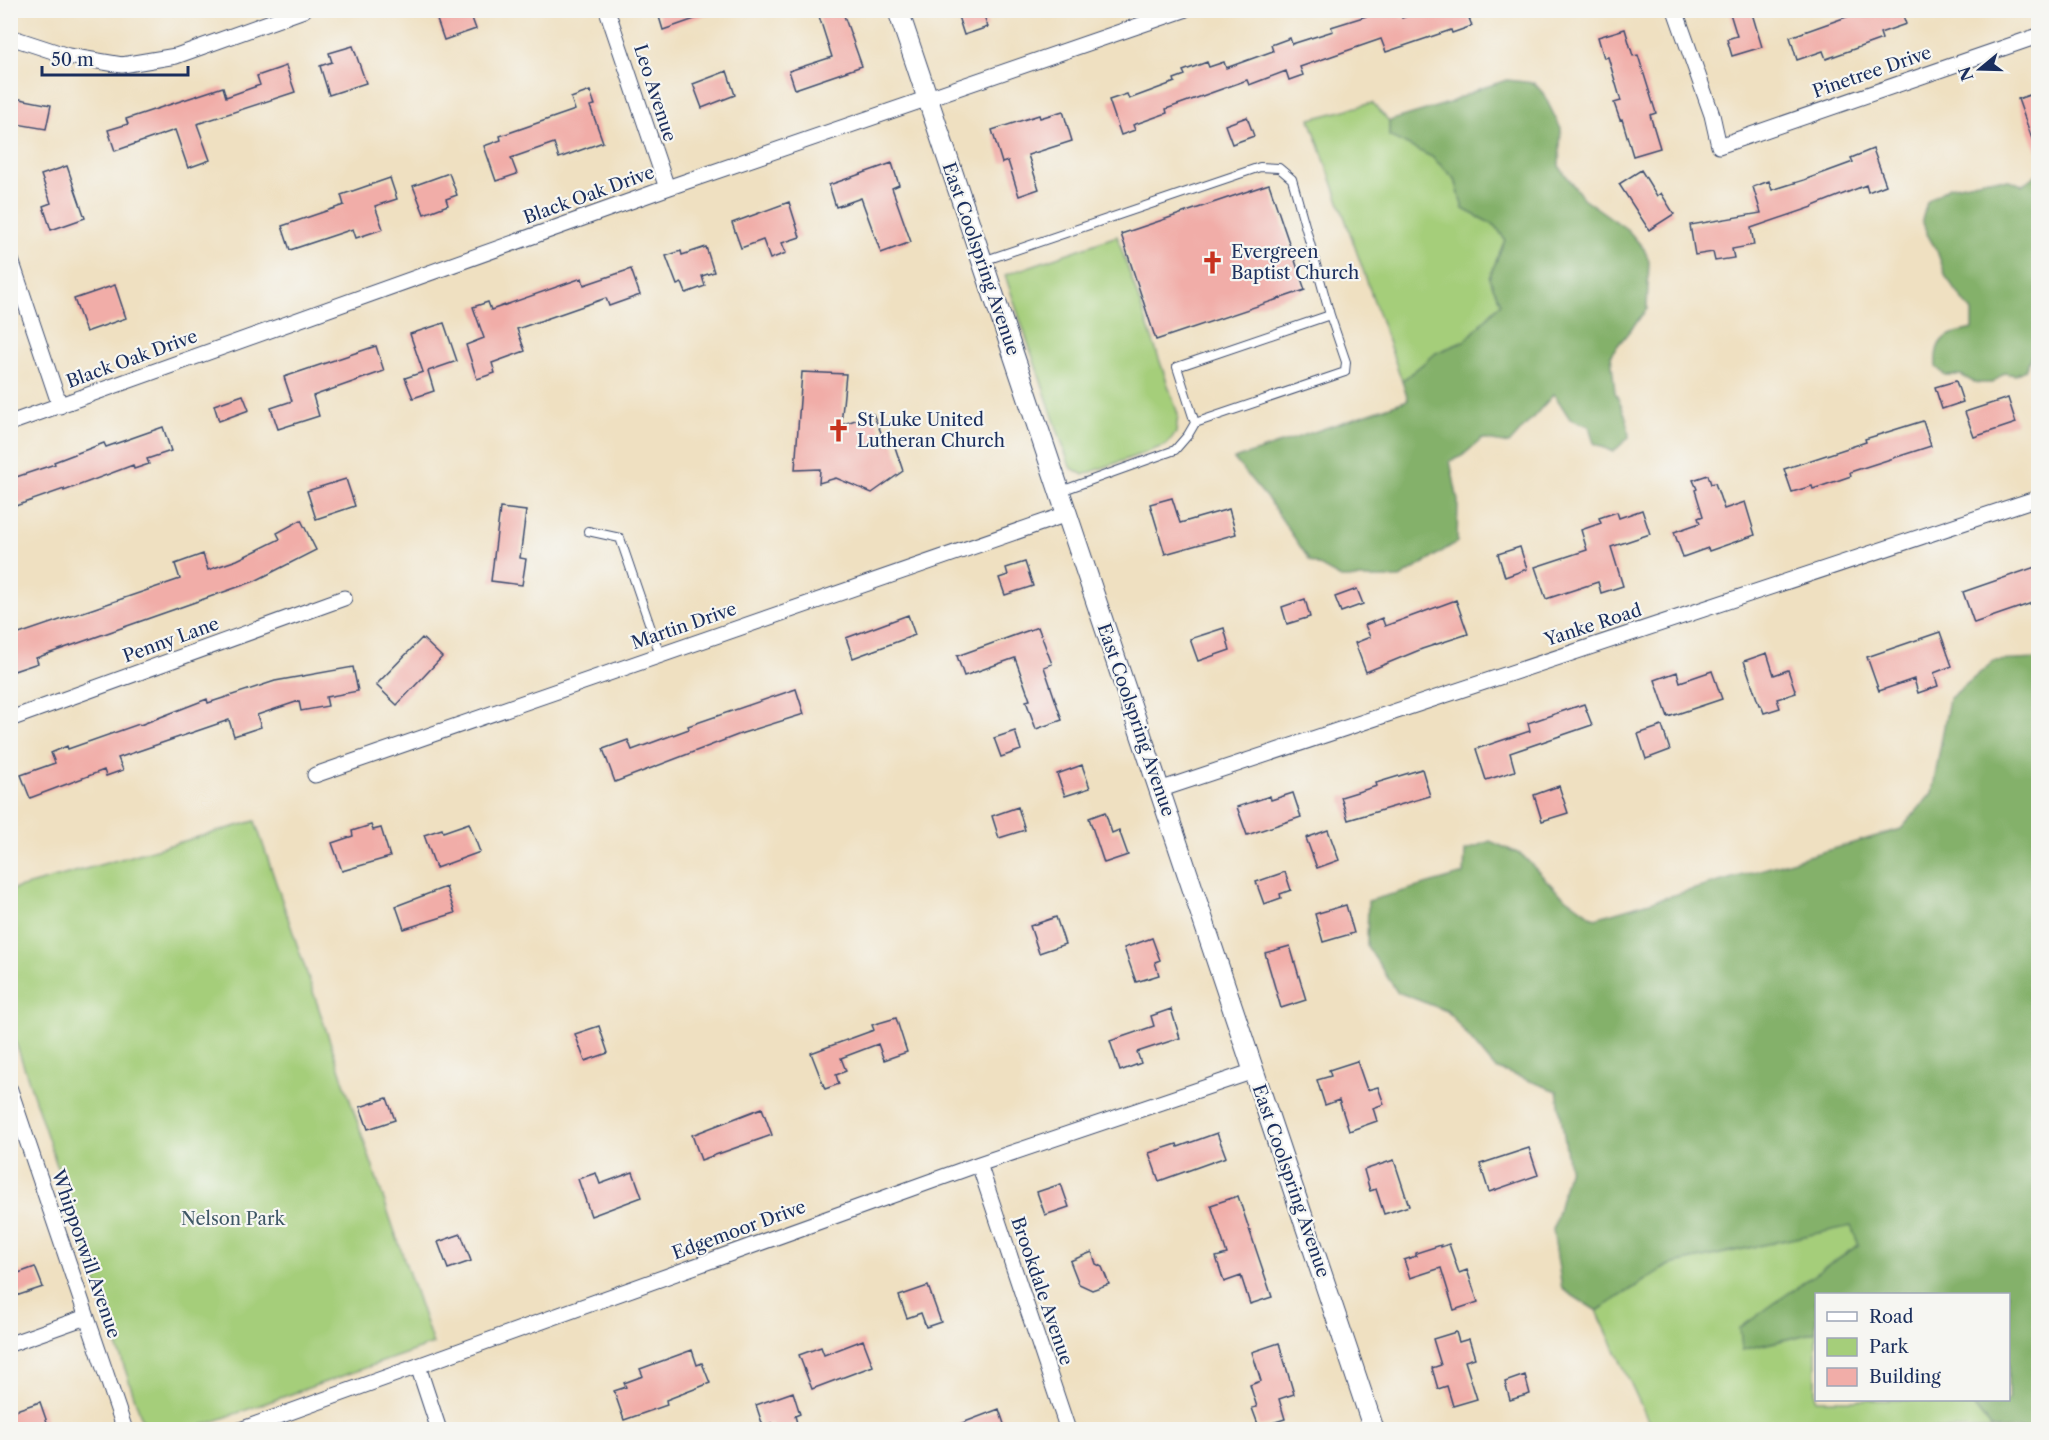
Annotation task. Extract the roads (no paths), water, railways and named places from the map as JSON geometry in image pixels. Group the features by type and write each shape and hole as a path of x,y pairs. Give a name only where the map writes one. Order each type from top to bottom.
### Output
{"street":[{"path":"10,37 68,56 122,65 176,56 304,10"},
{"name":"Leo Avenue","path":"607,10 667,188"},
{"name":"East Coolspring Avenue","path":"898,10 1374,1430"},
{"name":"Black Oak Drive","path":"10,423 667,188 1184,10"},
{"name":"Pinetree Drive","path":"1675,10 1712,115 1719,146 2038,36"},
{"path":"10,257 60,406"},
{"name":"Yanke Road","path":"1159,790 2038,498"},
{"name":"Martin Drive","path":"315,774 1067,514"},
{"name":"Penny Lane","path":"10,719 344,598"},
{"name":"Edgemoor Drive","path":"240,1430 979,1164 1254,1071"},
{"name":"Whipporwill Avenue","path":"10,1090 125,1430"},
{"name":"Brookdale Avenue","path":"979,1164 1068,1430"},
{"path":"10,1344 86,1317"},
{"path":"418,1366 439,1430"}],"lane":[{"path":"982,261 1260,167 1279,168 1292,179 1330,315 1346,362 1345,372 1339,376 1195,423 1175,450 1060,492"},
{"path":"1195,423 1177,367 1330,315"},
{"path":"588,531 620,538 660,655"}],"place":[{"name":"Evergreen Baptist Church","path":"1213,262"},
{"name":"St Luke United Lutheran Church","path":"839,430"}],"park label":[{"name":"Nelson Park","path":"233,1219"}]}
